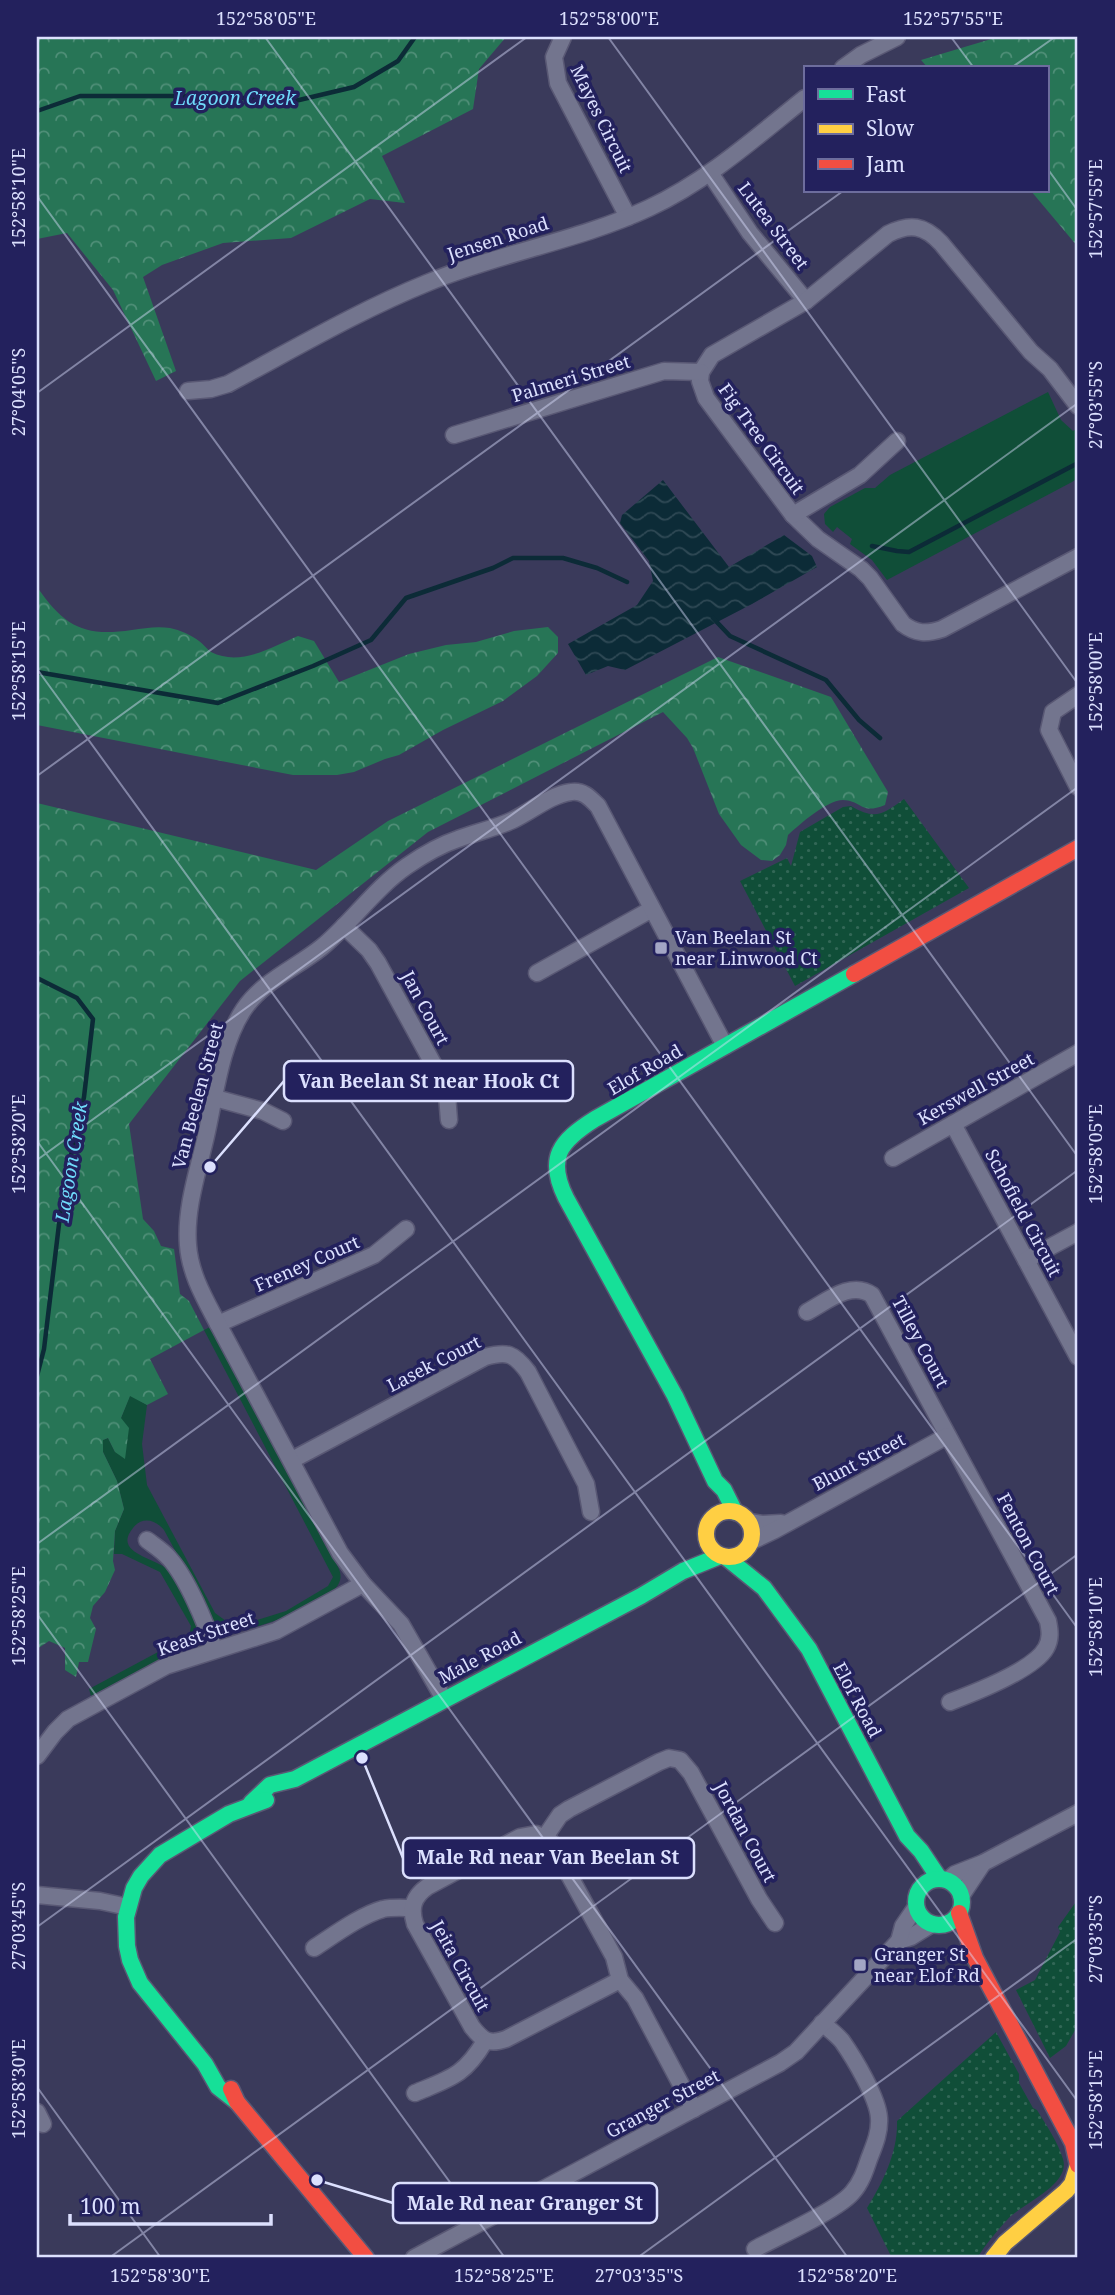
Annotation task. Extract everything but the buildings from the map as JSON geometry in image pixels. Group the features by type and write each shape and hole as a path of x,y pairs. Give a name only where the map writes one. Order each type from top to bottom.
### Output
{"street":[{"name":"Mayes Circuit","path":"563,37 554,57 558,83 628,217"},
{"path":"846,66 897,37"},
{"name":"Jensen Road","path":"188,391 228,384 395,296 430,281 628,217 672,196 710,173 804,99"},
{"name":"Lutea Street","path":"710,173 750,233 806,301"},
{"name":"Fig Tree Circuit","path":"1078,406 1050,369 1031,352 941,243 924,228 914,226 888,234 806,301 712,355 701,372 702,389 706,398 793,515 818,539 861,569 902,624 909,629 925,633 942,629 1078,556"},
{"name":"Palmeri Street","path":"454,435 664,371 701,372"},
{"path":"793,515 860,475 897,441"},
{"path":"1078,695 1053,712 1049,730 1078,787"},
{"name":"Van Beelen Street","path":"444,1699 401,1623 363,1584 340,1553 218,1324 192,1269 187,1226 232,1033 250,1002 272,980 323,946 388,881 407,866 442,846 498,826 560,795 574,792 586,795 598,806 725,1046"},
{"name":"Elof Road","path":"742,1517 715,1480 675,1396 566,1198 556,1175 559,1149 576,1131 1078,848"},
{"path":"537,973 652,909"},
{"name":"Jan Court","path":"344,926 369,950 378,963 442,1080 447,1095 449,1120"},
{"name":"Kerswell Street","path":"893,1158 1078,1053"},
{"path":"215,1098 263,1111 283,1121"},
{"name":"Schofield Circuit","path":"953,1124 1078,1357"},
{"name":"Freney Court","path":"218,1324 374,1255 406,1229"},
{"path":"1026,1260 1078,1232"},
{"name":"Tilley Court","path":"807,1312 856,1288 872,1295 947,1436"},
{"name":"Lasek Court","path":"292,1460 485,1357 499,1353 509,1354 519,1360 528,1372 586,1484 591,1513"},
{"name":"Blunt Street","path":"749,1545 947,1436"},
{"name":"Fenton Court","path":"947,1436 1048,1621 1051,1633 1048,1646 1033,1662 978,1692 950,1702"},
{"name":"Elof Road","path":"715,1480 715,1516"},
{"path":"728,1511 742,1517 753,1534 749,1545 735,1557 724,1557 708,1545 708,1525 715,1516 728,1511"},
{"name":"Blunt Street","path":"742,1517 761,1524 788,1522"},
{"name":"Male Road","path":"683,1571 706,1538"},
{"path":"147,1540 167,1555 176,1566 214,1649"},
{"name":"Elof Road","path":"749,1545 764,1588"},
{"name":"Elof Road","path":"724,1557 764,1588 809,1649 907,1836 943,1879 954,1884 961,1896"},
{"name":"Male Road","path":"366,2258 237,2102 227,2080 206,2067 135,1975 125,1933 128,1907 143,1873 172,1846 251,1803 270,1785 295,1779 683,1571 724,1557"},
{"name":"Keast Street","path":"37,1756 55,1732 82,1710 166,1666 276,1631 363,1584"},
{"name":"Jordan Court","path":"544,1837 560,1815 569,1809 659,1762 683,1753 691,1773 759,1899 775,1923"},
{"path":"915,1876 924,1884 984,1863 1078,1812"},
{"name":"Jeita Circuit","path":"485,2041 472,2027 415,1924 412,1908 415,1899 427,1888 508,1844 528,1835 544,1837"},
{"name":"Elof Road","path":"907,1836 915,1876"},
{"path":"544,1837 556,1848 614,1957 620,1980 635,1998 694,2109"},
{"path":"936,1924 947,1923 959,1913 961,1896 984,1863"},
{"path":"915,1876 916,1907 921,1917 936,1924 975,1958"},
{"path":"37,1895 100,1901 128,1907"},
{"name":"Granger Street","path":"414,2258 796,2052 899,1941 903,1926 916,1907"},
{"path":"314,1948 377,1912 412,1908"},
{"path":"959,1913 975,1958 1073,2143 1078,2165 1072,2184 1066,2192 1005,2243 993,2258"},
{"name":"Granger Street","path":"899,1941 936,1924"},
{"path":"415,2093 464,2070 473,2062 485,2041 495,2043 506,2039 620,1980"},
{"path":"755,2249 836,2206 852,2194 861,2180 876,2143 879,2115 874,2100 842,2042 822,2023"}],"green space":[{"path":"37,37 506,37 479,69 473,109 382,156 405,203 370,199 291,238 223,243 162,265 143,277 176,371 156,381 113,290 67,233 37,239"},
{"path":"998,37 1078,37 1078,247 1032,192 1048,192 1048,66 926,66 921,60"},
{"path":"1048,392 1061,420 1073,431 1078,428 1078,478 1072,482 887,580 872,560 850,544 852,539 837,527 833,532 825,524 824,514 830,507 865,488 875,488 890,475"},
{"path":"37,587 57,612 88,630 115,632 151,627 170,628 192,637 211,652 233,657 256,654 298,636 314,641 339,682 409,654 446,645 476,642 514,631 548,627 558,637 558,653 537,676 503,701 399,755 354,772 337,775 293,775 37,725"},
{"path":"718,657 831,697 888,792 885,805 871,809 843,800 829,804 788,835 780,855 772,861 761,860 741,845 719,814 693,748 663,712 428,832 240,981 129,1124 143,1219 154,1231 161,1246 174,1249 180,1294 189,1301 204,1330 150,1359 168,1394 147,1405 130,1396 121,1418 129,1428 125,1459 115,1452 108,1438 103,1440 103,1452 117,1481 124,1509 115,1531 115,1570 105,1592 93,1606 90,1618 96,1629 88,1662 79,1662 76,1677 65,1670 65,1648 49,1641 37,1649 37,803 316,870 388,821"},
{"path":"904,799 969,888 795,986 740,881 787,858 791,866 800,832 843,807 851,806 866,813 878,814"},
{"path":"210,1327 338,1568 340,1580 331,1593 285,1617 249,1629 223,1631 211,1617 164,1530 153,1522 141,1522 128,1536 128,1543 138,1554 162,1565 171,1573 196,1620 196,1630 191,1640 179,1650 91,1696 89,1689 186,1637 191,1626 160,1572 122,1554 114,1554 115,1531 124,1509 117,1481 103,1452 103,1440 108,1438 115,1452 121,1418 130,1395 147,1405 142,1444 147,1485 215,1613 226,1621 241,1625 286,1611 328,1586 333,1577 204,1330"},
{"path":"1078,1899 1078,2025 1066,2046 1050,2058 1016,1990 1035,1980 1060,1932 1058,1927"},
{"path":"996,2032 1019,2074 1019,2083 1058,2146 1064,2168 1060,2177 1044,2193 1007,2220 977,2258 892,2258 867,2208 888,2166 895,2144 897,2121"}],"water":[{"path":"663,480 729,567 784,535 812,556 817,567 625,670 608,666 586,675 568,644 637,605 653,581 649,561 620,523 622,515"}],"waterway":[{"name":"Lagoon Creek","path":"37,111 80,96 212,96 295,101 354,87 398,61 415,37"},
{"path":"872,546 909,552 1078,463"},
{"path":"37,672 218,703 371,640 406,598 493,568 513,558 563,558 597,568 627,582"},
{"path":"713,618 730,636 826,680 859,720 880,738"},
{"name":"Lagoon Creek","path":"37,978 77,998 93,1019 84,1097 63,1191 44,1349 37,1376"}],"traffic: fast":[{"path":"735,1512 724,1490 715,1481 675,1396 566,1198 557,1172 557,1161 565,1143 595,1119 854,974"},
{"path":"251,1803 270,1785 295,1779 641,1596 683,1571 720,1556"},
{"path":"727,1558 764,1588 809,1649 907,1836 939,1878"},
{"path":"237,2102 218,2087 205,2064 140,1983 127,1946 126,1917 134,1888 160,1855 229,1814 266,1800"},
{"path":"939,1879 955,1886 962,1902 955,1918 939,1925 923,1918 916,1902 923,1886 939,1879"}],"traffic: slow":[{"path":"729,1511 745,1518 752,1534 745,1550 729,1557 713,1550 706,1534 713,1518 729,1511"},
{"path":"993,2258 1005,2243 1066,2191 1072,2184 1078,2165"}],"traffic: jam":[{"path":"854,974 1078,848"},
{"path":"959,1913 975,1958 1073,2143 1078,2165"},
{"path":"231,2089 237,2102 366,2258"}],"place":[{"name":"Van Beelan St near Linwood Ct","path":"661,948"},
{"name":"Van Beelan St near Hook Ct","path":"210,1167"},
{"name":"Male Rd near Van Beelan St","path":"362,1758"},
{"name":"Granger St near Elof Rd","path":"860,1965"},
{"name":"Male Rd near Granger St","path":"317,2180"}]}
